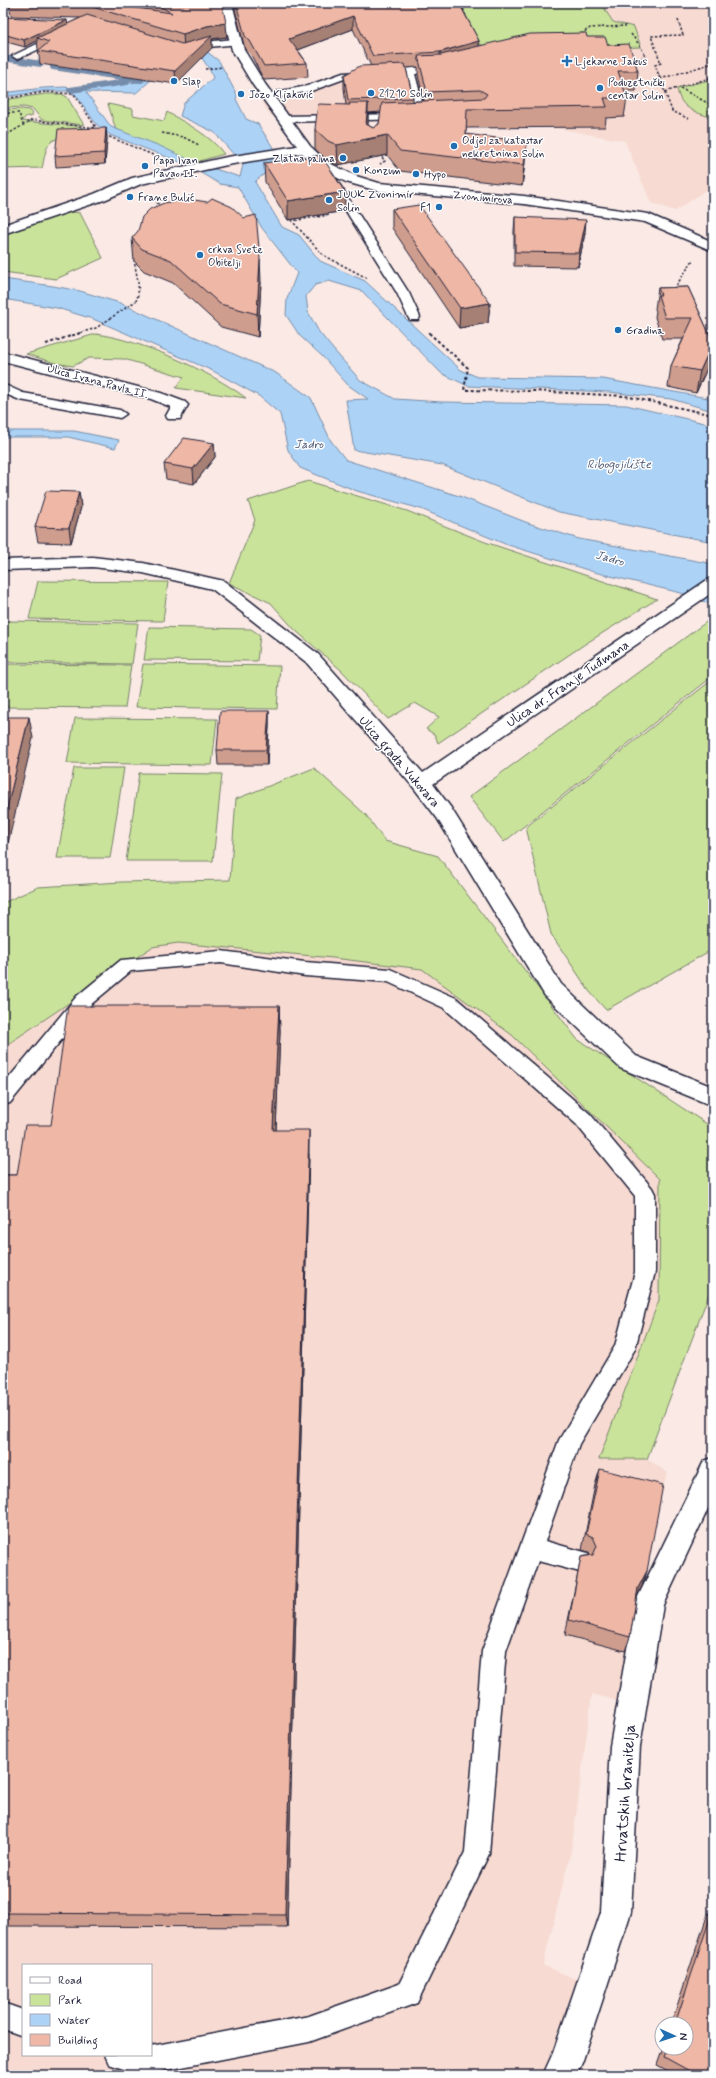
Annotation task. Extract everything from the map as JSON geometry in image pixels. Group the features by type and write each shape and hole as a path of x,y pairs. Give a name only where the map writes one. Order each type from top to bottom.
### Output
{"street":[{"name":"Zvonimirova","path":"230,5 235,42 238,50 266,97 305,149 322,165 351,179 378,187 524,200 648,218 708,245"},
{"path":"3,230 137,181 227,161 305,149"},
{"name":"Ulica Ivana Pavla II.","path":"4,356 156,396 180,405 174,416"},
{"name":"Ulica grada Vukovara","path":"3,565 93,562 143,568 218,585 312,658 421,783 444,813 553,990 628,1062 713,1097"},
{"name":"Ulica dr. Franje Tuđmana","path":"421,783 713,584"},
{"name":"Hrvatskih branitelja","path":"559,2075 567,2060 616,1912 625,1746 649,1604 651,1580 713,1470"}],"lane":[{"path":"17,56 66,33"},
{"path":"186,52 207,44 235,42"},
{"path":"266,97 310,88 343,76 440,70 454,66"},
{"path":"283,119 425,116 410,72"},
{"path":"374,131 376,118"},
{"path":"322,165 354,212 403,293 414,317"},
{"path":"3,388 20,396 120,414"},
{"path":"3,1098 83,1001 127,966 221,957 305,969 390,976 450,1003 583,1118 645,1194 645,1272 625,1349 570,1440 494,1651 476,1854 408,1994 309,2030 139,2062 121,2056"},
{"path":"531,1548 580,1561"},
{"path":"3,2016 22,2023"}],"path":[{"path":"457,3 463,8 468,21"},
{"path":"678,20 684,35 651,36 661,62 655,65 672,111 689,119"},
{"path":"576,37 590,28 626,26"},
{"path":"625,58 646,58 641,47 631,34"},
{"path":"660,79 713,63"},
{"path":"208,69 224,67"},
{"path":"665,92 713,77"},
{"path":"680,88 713,106"},
{"path":"3,99 46,92 74,94 96,128 108,137 154,156"},
{"path":"3,113 19,112 23,125"},
{"path":"3,137 32,120 96,128"},
{"path":"162,133 183,137 201,147"},
{"path":"137,181 163,209"},
{"path":"354,212 292,221 323,255 372,280"},
{"path":"4,356 96,328 136,301 140,289 133,267 135,243"},
{"path":"674,290 708,245"},
{"path":"414,317 416,321 468,368 464,390 533,391 625,396 713,415"}],"shaded area":[{"path":"616,3 713,3 713,79 678,88 696,112 713,118 713,185 675,211 651,203 625,141 556,128 386,115 298,114 271,116 261,101 309,91 346,79 424,74 475,41 641,47 634,27 613,22 604,8"},
{"path":"469,898 577,1039 713,1128 713,1283 647,1459 668,1473 658,1502 622,1702 592,1694 572,1846 543,1965 578,1980 543,2075 3,2075 3,1011 34,908"}],"green space":[{"path":"454,3 616,3 604,8 613,22 634,27 641,47 486,53 481,44 475,41"},
{"path":"713,79 713,118 689,109 681,101 677,88"},
{"path":"46,94 62,94 67,97 84,125 42,120 33,109 24,107 3,108 3,100"},
{"path":"108,104 133,109 133,115 164,121 167,112 212,141 224,154 193,163 116,130"},
{"path":"3,110 30,110 33,114 31,117 27,116 21,121 77,126 106,136 77,136 55,139 47,147 42,168 3,169"},
{"path":"66,211 80,213 103,258 56,279 3,272 3,235"},
{"path":"96,334 114,337 174,358 214,377 246,398 176,388 184,377 124,359 89,358 73,366 55,363 26,354"},
{"path":"308,481 407,511 485,542 657,599 585,644 438,743 435,735 426,729 439,717 415,703 388,719 341,670 295,630 271,603 229,583 255,520 248,501"},
{"path":"38,581 168,582 163,621 29,619"},
{"path":"713,617 713,676 504,842 469,797"},
{"path":"4,621 138,623 132,664 3,662"},
{"path":"149,627 251,629 260,635 257,661 144,660"},
{"path":"3,664 131,665 125,708 3,707"},
{"path":"143,664 280,666 277,709 136,707"},
{"path":"713,679 713,949 606,1010 589,991 551,934 526,827"},
{"path":"75,718 217,719 212,765 67,763"},
{"path":"74,768 124,768 110,858 57,858"},
{"path":"314,768 366,815 385,841 438,856 577,1039 713,1128 713,1283 647,1459 599,1459 659,1300 660,1179 512,1035 422,969 333,958 178,943 152,947 8,1044 3,1045 3,903 38,887 121,882 230,880 236,799"},
{"path":"139,773 222,774 213,861 126,861"}],"water":[{"name":"Ribogojilište","path":"197,44 219,61 237,95 236,99 246,119 258,124 281,160 255,182 282,227 299,235 320,261 365,281 461,370 478,377 603,379 713,399 713,411 671,399 609,392 468,386 441,373 362,291 329,281 315,285 306,296 308,312 319,332 360,380 395,399 442,402 626,405 713,425 713,542 559,512 442,465 354,450 346,400 368,399 348,385 322,356 300,336 286,315 287,299 297,273 262,228 238,187 220,184 185,164 110,135 96,124 76,95 69,91 44,91 3,97 3,93 43,88 65,87 82,90 151,80 136,93 86,92 111,127 160,146 196,163 240,177 243,165 214,132 180,116 184,103 213,78 199,53"},
{"name":"Jadro","path":"3,279 80,291 120,303 276,373 311,398 331,441 346,460 459,496 528,523 579,539 713,564 713,605 681,593 594,572 505,544 421,509 357,491 300,468 288,450 280,414 259,396 213,371 93,319 57,308 3,299"},
{"path":"3,431 74,431 119,440 115,448 68,437 3,437"}],"building":[{"path":"33,3 101,3 172,13 154,3 222,3 226,23 207,26 183,34 86,5"},
{"path":"236,3 459,3 479,41 440,52 373,56 353,16 289,39 307,63 264,66 250,41 245,36"},
{"path":"711,12 713,12 713,26"},
{"path":"87,15 182,44 212,36 175,71 38,51 49,42 37,38"},
{"path":"3,17 67,20 24,40 3,34"},
{"path":"586,33 587,37 605,37 608,45 629,44 638,71 618,71 627,98 604,98 607,107 467,109 466,134 527,142 524,165 400,151 387,135 337,145 328,141 315,129 318,104 350,105 349,103 368,103 366,124 373,128 379,124 382,103 484,98 487,94 480,90 427,92 418,56 441,55 530,34"},
{"path":"405,64 413,98 348,100 344,75 360,66"},
{"path":"106,128 104,153 55,156 58,129"},
{"path":"321,155 345,192 288,201 264,163"},
{"path":"212,198 232,207 244,218 256,215 260,259 257,314 220,304 171,260 142,249 132,238 138,231 142,217 150,209 164,203 188,199 207,202"},
{"path":"419,205 490,303 460,308 392,209"},
{"path":"515,217 586,220 579,253 515,252"},
{"path":"688,287 713,342 700,371 671,366 693,318 665,318 658,295 661,295 658,288"},
{"path":"184,438 214,443 193,469 164,464"},
{"path":"46,491 79,492 69,528 35,527"},
{"path":"220,711 269,711 266,750 217,750"},
{"path":"3,717 29,717 3,824"},
{"path":"68,1006 279,1006 273,1130 309,1130 285,1915 3,1913 3,1175 17,1175 25,1125 51,1125"},
{"path":"600,1469 663,1485 647,1571 638,1588 630,1637 569,1620 581,1557 593,1555 597,1546 593,1537 586,1534"},
{"path":"713,1909 713,2075 697,2075 664,2057 694,2056 694,2016 678,2016"}],"waterway":[{"path":"3,58 41,64"},
{"path":"53,67 141,80"},
{"path":"70,90 127,82"}],"place":[{"name":"Ljekarne Jakus","path":"567,61"},
{"name":"Slap","path":"174,81"},
{"name":"Poduzetnički centar Solin","path":"600,88"},
{"name":"21210 Solin","path":"371,93"},
{"name":"Jozo Kljaković","path":"241,94"},
{"name":"Odjel za katastar nekretnina Solin","path":"454,146"},
{"name":"Zlatna palma","path":"343,158"},
{"name":"Papa Ivan Pavao II.","path":"145,166"},
{"name":"Konzum","path":"356,170"},
{"name":"Hypo","path":"416,174"},
{"name":"Frane Bulić","path":"130,197"},
{"name":"JUUK Zvonimir Solin","path":"329,200"},
{"name":"F1","path":"439,207"},
{"name":"crkva Svete Obitelji","path":"200,255"},
{"name":"Gradina","path":"618,330"}]}
